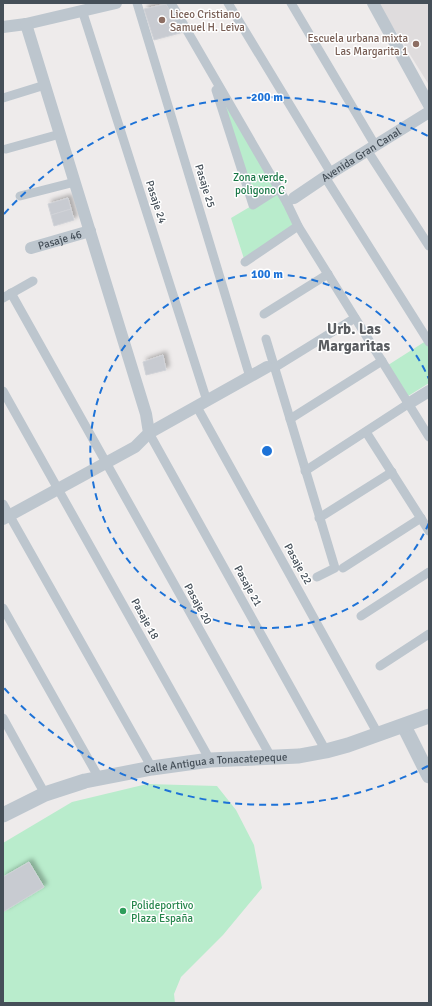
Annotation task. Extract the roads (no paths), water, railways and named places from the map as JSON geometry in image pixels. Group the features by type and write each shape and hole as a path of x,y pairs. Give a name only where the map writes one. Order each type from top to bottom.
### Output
{"street":[{"path":"3,26 26,24 116,3"},
{"name":"Pasaje 25","path":"137,3 250,376"},
{"path":"171,3 278,189 290,201 298,226 429,437"},
{"path":"228,3 328,175 429,342"},
{"path":"291,3 371,147 429,246"},
{"path":"373,3 429,106"},
{"name":"Pasaje 24","path":"82,10 202,404"},
{"path":"26,24 146,414 149,433"},
{"path":"211,73 253,205 278,189"},
{"path":"3,98 45,85"},
{"name":"Avenida Gran Canal","path":"290,201 371,147 429,112"},
{"path":"6,149 60,134"},
{"path":"20,196 75,182"},
{"path":"245,262 298,226"},
{"name":"Pasaje 46","path":"31,248 90,231"},
{"path":"264,314 328,274"},
{"path":"7,296 33,281"},
{"name":"Pasaje 20","path":"7,296 105,463 271,757"},
{"path":"6,517 135,447 149,433 250,376 271,368 355,318"},
{"path":"266,340 271,368 290,419 335,568 317,578"},
{"path":"290,419 382,361"},
{"name":"Pasaje 18","path":"3,391 210,760"},
{"path":"305,471 429,391"},
{"name":"Pasaje 22","path":"202,404 378,734"},
{"path":"366,432 429,531"},
{"name":"Pasaje 21","path":"149,433 326,751"},
{"path":"320,518 392,472"},
{"path":"3,504 6,517 152,768"},
{"path":"343,568 421,518"},
{"path":"361,616 429,572"},
{"path":"3,608 99,778"},
{"path":"380,666 429,634"},
{"name":"Calle Antigua a Tonacatepeque","path":"3,815 45,794 72,784 152,768 210,760 299,756 326,751 348,746 429,716"},
{"path":"3,718 45,794"},
{"path":"404,726 429,776"}],"place":[{"name":"Liceo Cristiano Samuel H. Leiva","path":"162,20"},
{"name":"Escuela urbana mixta Las Margarita 1","path":"416,44"},
{"name":"Polideportivo Plaza España","path":"123,911"}],"district":[{"name":"Urb. Las Margaritas","path":"354,338"}],"park label":[{"name":"Zona verde, poligono C","path":"260,183"}]}
